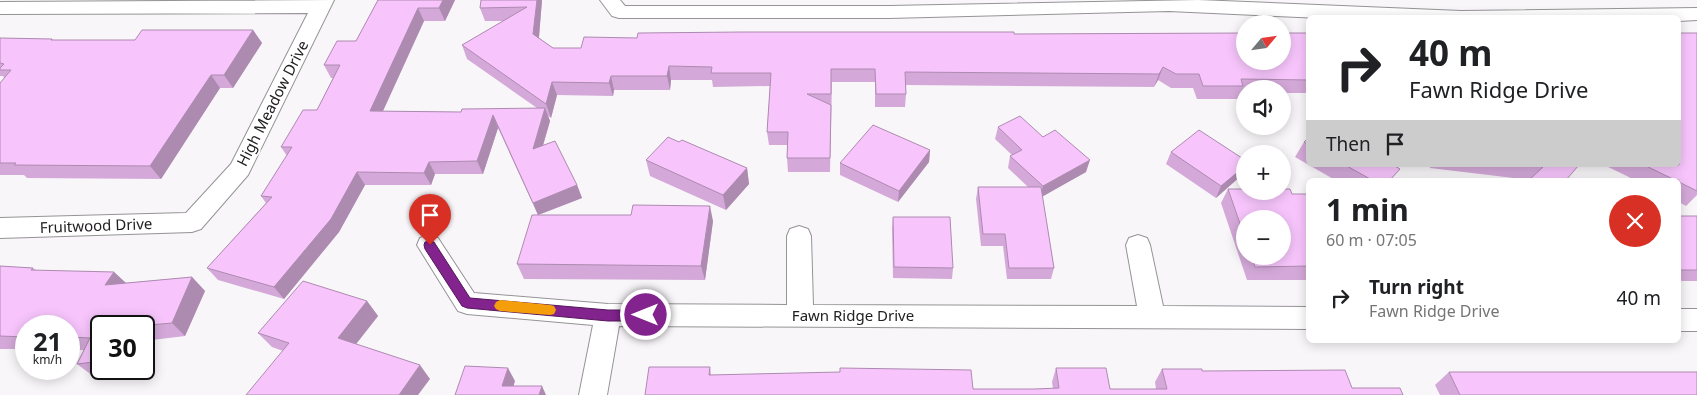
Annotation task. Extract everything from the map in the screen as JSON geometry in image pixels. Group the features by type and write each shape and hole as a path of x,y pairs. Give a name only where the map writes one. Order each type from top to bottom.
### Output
{"street":[{"path":"1451,0 1460,15"},
{"path":"614,6 889,6 1168,2 1422,15"},
{"path":"0,8 40,4 322,3"},
{"name":"High Meadow Drive","path":"192,222 240,169 322,3"},
{"path":"1618,15 1697,14"},
{"name":"Fruitwood Drive","path":"0,228 192,222"},
{"path":"800,236 800,315"},
{"path":"1138,244 1152,317"},
{"name":"Fawn Ridge Drive","path":"430,245 467,302 608,315 1306,318"},
{"path":"592,395 608,315"},
{"path":"1681,320 1697,320"}],"building":[{"path":"378,0 443,0 439,8 418,8 370,111 461,112 462,109 545,108 533,149 555,141 577,185 533,203 493,115 477,161 429,162 424,173 357,172 331,219 274,287 207,268 272,197 261,196 292,147 281,147 303,110 317,110 340,65 324,65 337,41 356,41"},
{"path":"481,0 537,0 533,34 553,48 581,48 584,37 637,38 638,33 1236,33 1236,70 1291,70 1291,33 1306,33 1306,80 1241,79 1236,80 1236,86 1203,86 1199,74 1176,74 1163,67 1159,74 905,72 906,94 876,94 875,69 831,69 831,94 807,94 831,105 830,158 787,158 788,132 767,132 771,73 711,73 712,67 669,66 667,76 611,76 609,83 552,82 546,104 462,45 527,7 480,8"},
{"path":"142,30 253,30 224,75 211,75 150,166 14,165 16,163 0,163 0,83 11,70 0,70 4,64 0,63 0,38 135,40"},
{"path":"1681,33 1697,33 1697,191 1681,183 1681,178 1671,178 1648,167 1681,167"},
{"path":"1020,116 1043,137 1055,130 1090,160 1043,186 1010,156 1022,150 998,127"},
{"path":"873,125 930,150 899,191 840,163"},
{"path":"1199,130 1236,154 1236,174 1221,186 1171,152"},
{"path":"668,137 679,142 682,140 747,168 723,195 646,160"},
{"path":"1349,167 1396,167 1400,169 1392,178 1368,178"},
{"path":"1543,167 1577,167 1568,178 1531,178"},
{"path":"978,187 1041,187 1054,268 1009,268 1005,234 983,234"},
{"path":"1228,189 1236,189 1236,200 1291,200 1291,192 1292,194 1306,194 1306,266 1255,267 1254,265 1291,265 1291,210 1236,210 1236,212"},
{"path":"633,205 710,206 701,266 517,264 532,215 631,215"},
{"path":"1681,216 1697,216 1697,270 1681,270"},
{"path":"893,217 950,217 953,268 894,267"},
{"path":"0,266 33,268 31,270 114,272 105,285 192,277 172,323 155,325 155,315 90,315 90,338 80,338 80,315 15,315 15,337 0,336"},
{"path":"303,281 367,301 338,338 420,365 399,395 246,395 289,343 258,333"},
{"path":"90,338 90,362 80,364 80,358"},
{"path":"465,366 508,368 502,386 542,386 539,395 455,395"},
{"path":"649,367 710,367 709,375 840,372 840,368 971,370 973,389 1059,388 1056,368 1106,368 1110,389 1167,389 1162,369 1202,369 1202,371 1345,370 1352,388 1400,388 1403,395 645,395"},
{"path":"1449,372 1697,372 1697,395 1460,395"}],"slow traffic":[{"path":"500,306 550,310"}],"route":[{"path":"430,245 467,302 608,315 646,315"}]}
